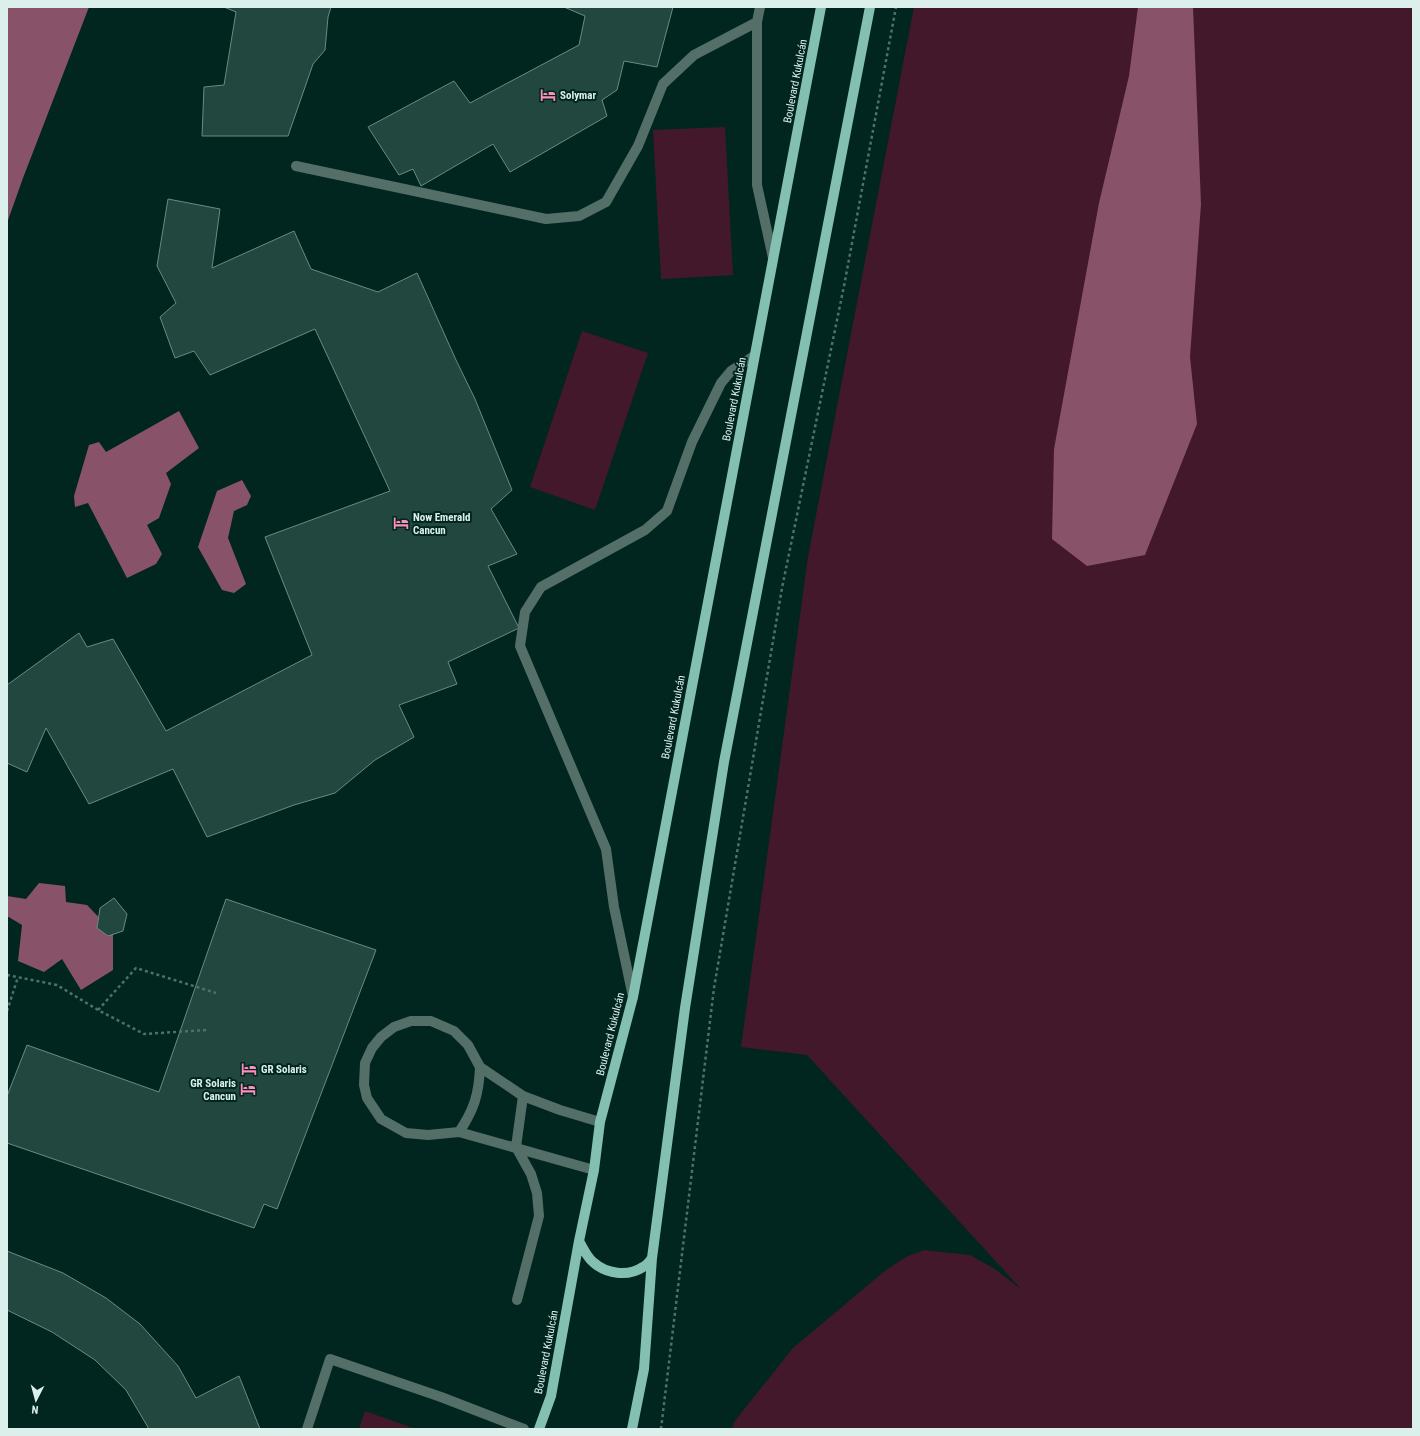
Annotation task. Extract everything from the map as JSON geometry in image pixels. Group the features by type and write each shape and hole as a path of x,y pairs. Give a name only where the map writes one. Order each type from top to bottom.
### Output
{"main road":[{"name":"Boulevard Kukulcán","path":"539,1429 551,1396 579,1241 594,1170 600,1122 633,997 821,7"},
{"path":"632,1429 644,1369 652,1258 685,1008 724,762 870,7"},
{"path":"579,1241 593,1262 604,1269 616,1273 634,1272 644,1267 652,1258"}],"lane":[{"path":"760,7 756,22 757,185 773,258"},
{"path":"296,166 546,219 579,216 606,202 638,146 664,84 694,56 756,22"},
{"path":"633,997 614,907 606,849 520,646 525,612 541,587 645,530 667,511 692,442 721,383 731,371 754,356"},
{"path":"594,1170 459,1132 428,1135 406,1133 381,1119 367,1098 364,1085 365,1064 372,1048 381,1037 394,1027 411,1022 431,1021 454,1030 468,1045 480,1067 523,1096 560,1110 600,1122"},
{"path":"459,1132 469,1117 476,1102 480,1085 480,1067"},
{"path":"517,1300 539,1216 537,1193 531,1174 516,1147 523,1096"},
{"path":"307,1429 330,1359 441,1397 524,1429"}],"path":[{"path":"661,1429 714,988 782,588 844,286 896,7"},
{"path":"98,1010 136,968 216,993"},
{"path":"7,975 58,985 98,1010 144,1034 206,1030"},
{"path":"7,1011 18,977"}],"shaded area":[{"path":"7,7 89,7 7,223"},
{"path":"914,7 1413,7 1413,1429 732,1429 734,1422 793,1348 886,1270 906,1257 924,1250 970,1255 995,1269 1022,1290 807,1055 741,1047 808,557"},
{"path":"1138,7 1193,7 1201,204 1190,357 1197,424 1145,555 1087,566 1052,539 1054,449 1099,203 1129,76"},
{"path":"725,127 733,275 661,279 653,130"},
{"path":"582,331 648,353 595,510 530,487"},
{"path":"179,411 199,448 166,473 171,484 159,518 147,525 162,554 156,564 127,578 88,503 75,507 74,496 89,445 99,442 106,452"},
{"path":"242,480 251,496 247,505 234,511 228,538 246,584 234,593 222,590 198,547 217,491"},
{"path":"39,883 65,886 66,902 87,905 113,932 113,970 81,990 62,959 44,972 18,961 22,925 7,916 7,896 26,899"},
{"path":"365,1411 416,1429 359,1429"}],"building":[{"path":"224,7 331,7 328,17 325,50 313,64 288,136 202,136 204,87 224,85 236,12"},
{"name":"Solymar","path":"564,7 673,7 657,67 624,61 617,90 602,100 607,116 510,172 493,144 421,186 413,169 399,175 368,127 454,81 470,103 579,45 585,16"},
{"name":"Now Emerald Cancun","path":"168,199 220,209 212,268 294,231 311,269 378,292 417,273 475,399 512,490 491,509 517,554 488,566 519,628 448,662 457,684 399,705 414,737 375,760 335,793 294,805 207,837 173,769 89,804 46,728 27,772 7,763 7,685 79,633 87,647 113,639 166,731 312,655 265,537 390,491 315,329 210,375 194,351 175,358 160,317 176,303 157,266"},
{"path":"114,898 127,914 123,931 108,936 97,928 100,908"},
{"name":"GR Solaris","path":"226,899 376,950 277,1209 264,1204 254,1228 7,1143 7,1096 27,1045 159,1092"},
{"path":"7,1251 63,1273 106,1298 140,1324 178,1366 196,1398 239,1376 260,1429 149,1429 126,1390 95,1360 52,1332 7,1310"}],"place":[{"name":"Solymar","path":"548,95"},
{"name":"Now Emerald Cancun","path":"401,523"},
{"name":"GR Solaris","path":"249,1069"},
{"name":"GR Solaris Cancun","path":"248,1089"}]}
